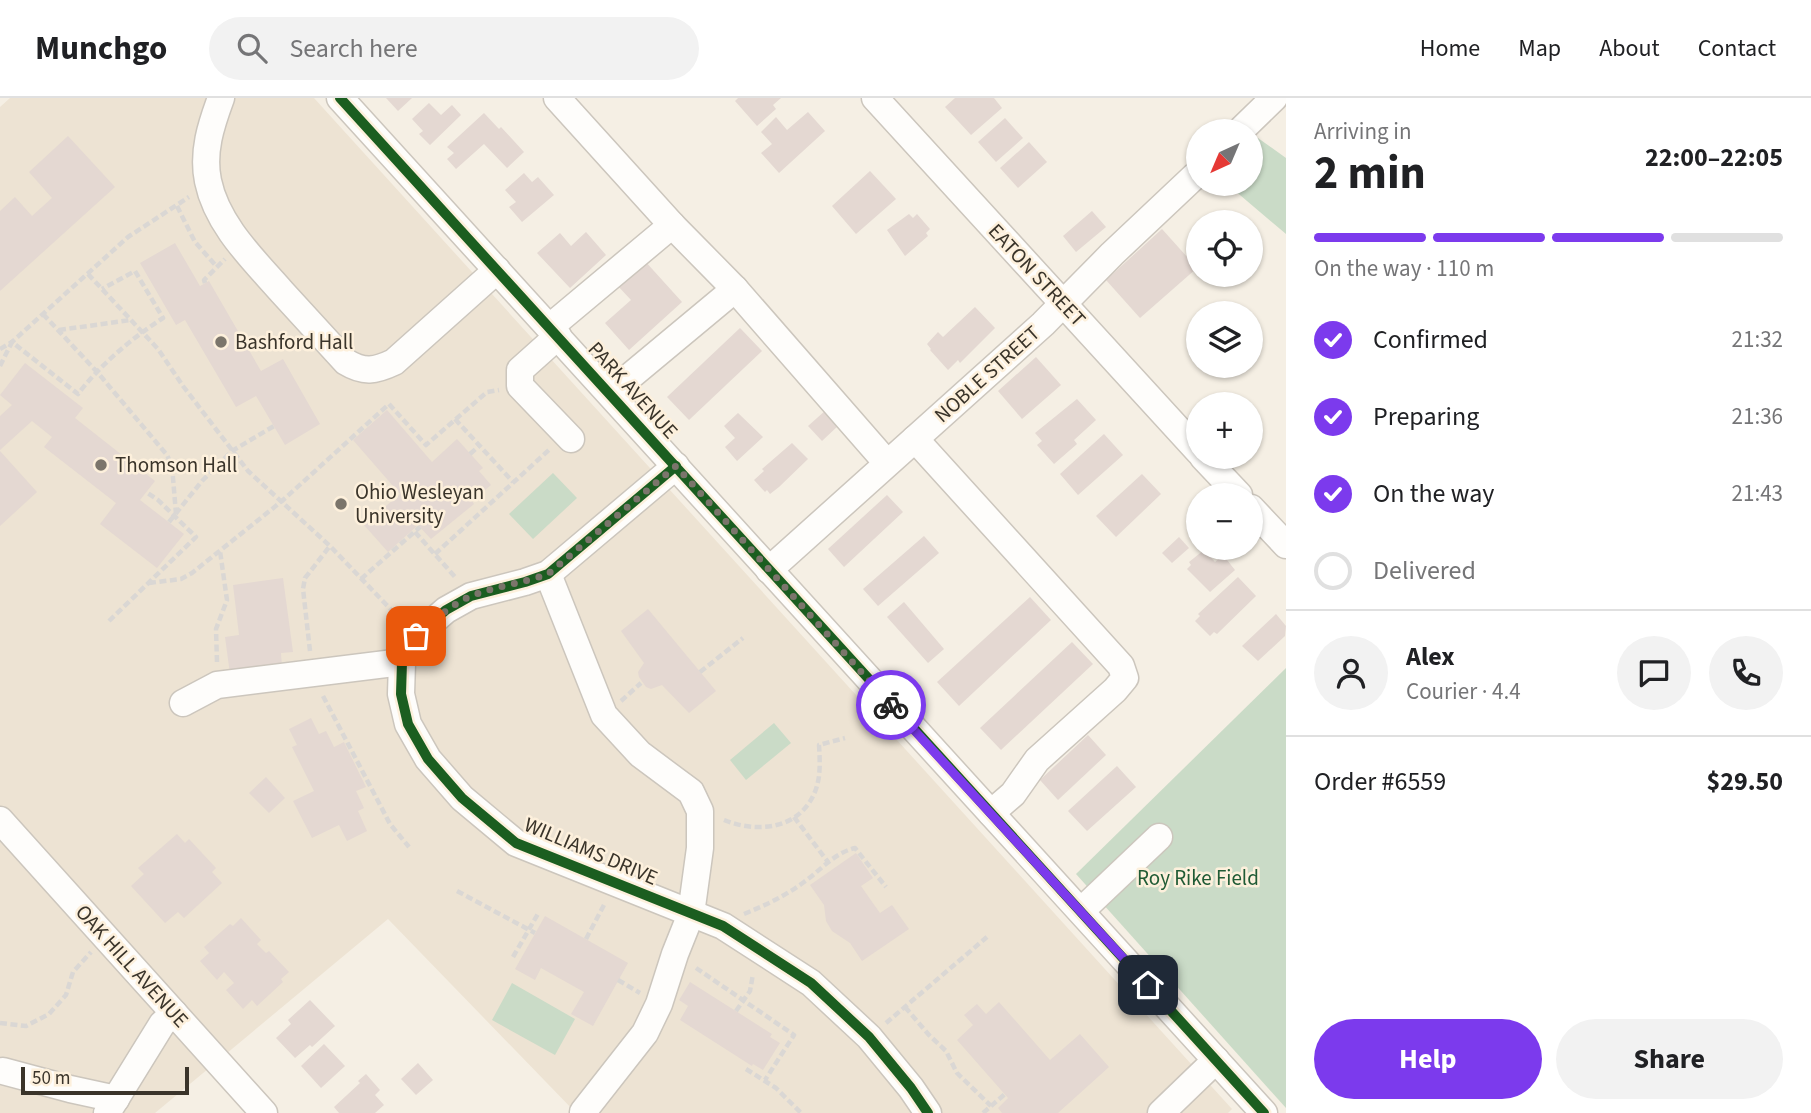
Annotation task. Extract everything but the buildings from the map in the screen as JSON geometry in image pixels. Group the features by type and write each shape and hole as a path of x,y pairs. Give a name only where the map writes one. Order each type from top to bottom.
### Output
{"street":[{"path":"221,98 211,125 206,156 208,183 222,218 240,244 345,362 360,370 376,370 394,362 496,270"},
{"name":"PARK AVENUE","path":"340,98 1264,1113"},
{"path":"557,98 735,289 887,463"},
{"name":"EATON STREET","path":"875,98 1186,438"},
{"path":"1252,119 1274,98"},
{"name":"NOBLE STREET","path":"769,569 980,382 1186,185"},
{"path":"568,437 520,386 520,370 554,331 673,225"},
{"path":"610,393 735,289"},
{"path":"915,439 1121,666 1125,678 1037,760 1013,794 991,813"},
{"name":"WILLIAMS DRIVE","path":"676,466 548,574 471,596 446,610 416,636 402,662 401,694 408,724 428,759 462,798 516,843 723,926 811,983 869,1037 911,1087 928,1113"},
{"path":"1214,469 1228,483"},
{"path":"1263,521 1286,545"},
{"path":"548,574 604,715 640,754 691,792 700,811 700,849 691,914 659,1004 645,1034 583,1112"},
{"path":"183,703 217,685 402,662"},
{"name":"OAK HILL AVENUE","path":"0,820 264,1113"},
{"path":"1081,911 1159,837"},
{"path":"3,1071 70,1090 111,1106 162,1024 174,1013"},
{"path":"1161,1113 1216,1060"}],"path":[{"path":"0,349 12,342 128,237 208,183"},
{"path":"177,206 195,242 217,267"},
{"path":"205,283 204,280 231,253"},
{"path":"12,342 78,394 142,331 163,318 135,271 102,289"},
{"path":"88,274 158,349 248,471 330,546 416,636"},
{"path":"43,314 98,373 167,455 172,466 175,514"},
{"path":"58,330 131,320"},
{"path":"0,366 12,342"},
{"path":"149,583 181,579 220,550 282,501 389,404 426,445 487,392 520,386"},
{"path":"455,419 513,482"},
{"path":"169,522 202,481 232,451 274,426"},
{"path":"435,554 513,482 568,437"},
{"path":"470,454 480,446"},
{"path":"108,621 196,537 175,514 146,492"},
{"path":"362,579 420,527"},
{"path":"415,531 471,596"},
{"path":"330,546 305,578 303,589 313,673 390,824 409,847"},
{"path":"217,685 216,629 227,600 220,550"},
{"path":"700,672 743,638"},
{"path":"700,811 741,827 761,829 794,817 814,796 819,781 819,746 845,737"},
{"path":"794,817 828,862"},
{"path":"723,926 776,901 845,850 855,848 886,887"},
{"path":"586,939 616,884"},
{"path":"457,891 535,933"},
{"path":"513,957 539,912"},
{"path":"869,1037 987,937"},
{"path":"0,1023 26,1026 50,1014 66,995 73,972 108,939"},
{"path":"736,1011 750,990 761,950"},
{"path":"675,954 794,1035 765,1080"},
{"path":"905,1007 946,1051 957,1073 991,1106"},
{"path":"746,1069 765,1080 801,1113"},
{"path":"983,1113 1004,1094"}],"shaded area":[{"name":"Ohio Wesleyan University","path":"10,98 314,98 1232,1109 1228,1113 576,1113 388,919 155,1113 0,1113 0,107"}],"green space":[{"path":"1264,142 1286,158 1286,234 1263,215 1263,210 1258,210 1241,196 1264,196"},
{"path":"553,473 577,498 533,539 509,514"},
{"name":"Roy Rike Field","path":"1286,668 1286,1108 1076,874"},
{"path":"774,723 791,743 746,780 730,760"},
{"path":"512,983 575,1019 555,1055 492,1020"}],"cycle path":[{"path":"340,98 1264,1113"},
{"path":"676,466 548,574 471,596 446,610 416,636 402,662 401,694 408,724 428,759 462,798 516,843 723,926 811,983 869,1037 928,1113"}],"way so far":[{"path":"416,636 446,610 471,596 548,574 676,466 891,705"}],"place":[{"name":"Bashford Hall","path":"221,342"},
{"name":"Thomson Hall","path":"101,465"},
{"name":"Ohio Wesleyan University","path":"341,504"}],"route":[{"path":"891,705 1148,985"}]}
